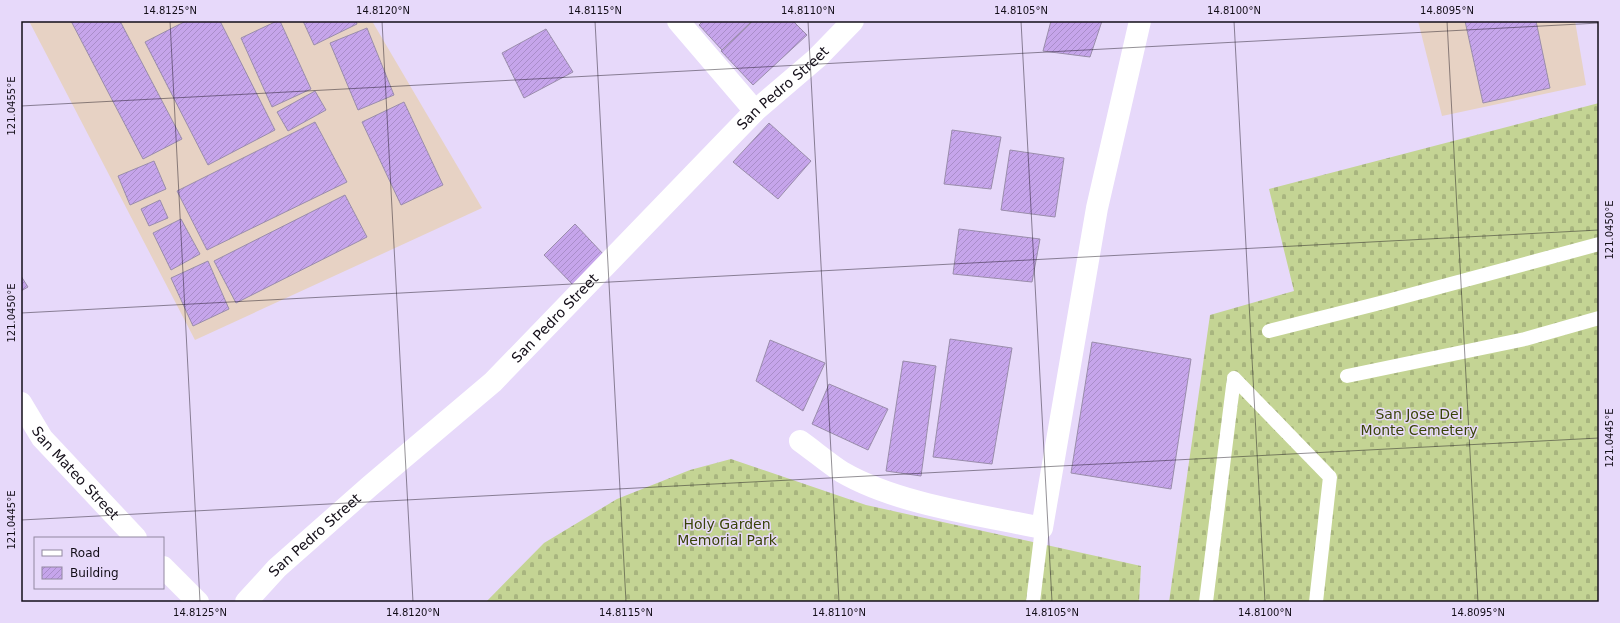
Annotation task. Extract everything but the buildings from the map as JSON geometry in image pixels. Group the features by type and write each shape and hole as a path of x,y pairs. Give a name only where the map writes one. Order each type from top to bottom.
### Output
{"street":[{"path":"678,21 755,111"},
{"name":"San Pedro Street","path":"246,602 277,568 370,486 493,382 755,111 817,58 853,21"},
{"path":"800,441 843,472 880,490 946,508 1042,528 1097,208 1140,21"},
{"name":"San Mateo Street","path":"21,403 42,438 135,537"},
{"path":"164,568 198,602"}],"lane":[{"path":"1269,330 1380,303 1599,244"},
{"path":"1347,376 1525,339 1599,318"},
{"path":"1206,602 1234,378 1330,477 1316,602"},
{"path":"1033,602 1042,528"}],"shaded area":[{"path":"29,21 372,21 482,208 195,340"},
{"path":"1418,21 1575,21 1586,85 1442,116"}],"green space":[{"name":"San Jose Del Monte Cemetery","path":"1599,103 1599,602 1169,602 1210,315 1294,291 1269,189"},
{"name":"Holy Garden Memorial Park","path":"731,459 866,505 1141,566 1139,602 486,602 544,543 617,499 690,470"}]}
